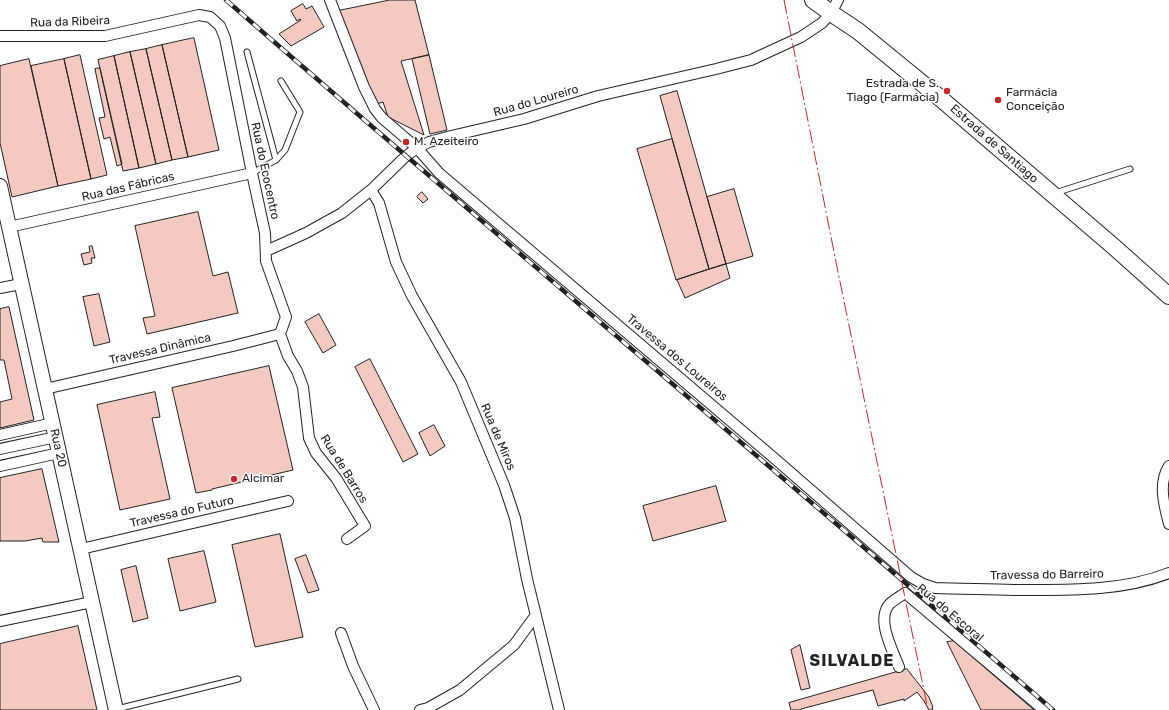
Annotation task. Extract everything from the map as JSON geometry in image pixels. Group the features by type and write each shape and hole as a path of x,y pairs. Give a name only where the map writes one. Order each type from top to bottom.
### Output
{"main road":[{"name":"Estrada de Santiago","path":"813,0 835,7 858,31 940,98 1169,296"},
{"name":"Rua 20","path":"0,186 116,710"}],"street":[{"name":"Travessa dos Loureiros","path":"330,0 364,87 375,109 382,118 417,148 439,173 774,458 892,561 911,577 923,584"},
{"name":"Rua do Loureiro","path":"266,251 306,233 342,213 371,190 405,157 417,148 429,142 524,119 598,96 751,60 801,37 822,23 835,7"},
{"name":"Rua da Ribeira","path":"0,36 105,36 199,15 210,17"},
{"name":"Rua do Ecocentro","path":"210,17 220,26 224,38 266,233 266,261 286,317 280,334"},
{"name":"Rua das Fábricas","path":"9,227 252,173"},
{"name":"Rua de Miros","path":"371,190 379,203 396,262 412,296 461,382 504,485 515,518 559,710"},
{"path":"0,288 21,284"},
{"name":"Travessa Dinâmica","path":"45,389 280,334"},
{"name":"Rua de Barros","path":"280,334 288,356 297,371 303,387 309,438 316,453 336,478 365,526 347,539"},
{"path":"0,435 54,430"},
{"path":"0,449 54,430"},
{"path":"0,466 59,453"},
{"path":"1169,466 1165,472 1163,491 1169,524"},
{"name":"Travessa do Futuro","path":"81,549 288,501"},
{"name":"Travessa do Barreiro","path":"923,584 935,588 950,589 1079,589 1114,587 1155,579 1169,573"},
{"name":"Rua do Escoral","path":"899,667 884,627 884,614 888,605 905,592 1044,710"},
{"path":"0,621 92,602"},
{"path":"420,710 428,708 460,690 514,645 536,615"},
{"path":"341,633 353,666 374,710"}],"lane":[{"path":"247,52 276,160"},
{"path":"252,173 276,160 285,150 300,112 280,81"},
{"path":"1052,194 1130,169"},
{"path":"116,710 238,679"}],"building":[{"path":"390,0 415,0 429,55 401,61 424,135 388,117 383,102 376,104 338,11"},
{"path":"303,4 306,9 312,6 324,27 291,46 279,34 301,20 300,19 297,21 291,11"},
{"path":"194,38 219,150 188,157 162,45"},
{"path":"162,45 188,157 172,160 146,49"},
{"path":"146,49 172,160 156,164 130,52"},
{"path":"130,52 156,164 139,168 114,56"},
{"path":"80,55 107,175 91,179 64,59"},
{"path":"429,55 447,130 430,134 412,59"},
{"path":"114,56 139,168 123,171 98,60"},
{"path":"29,59 58,186 12,197 0,143 0,66"},
{"path":"64,59 91,179 58,186 31,66"},
{"path":"100,68 122,164 117,166 110,137 104,139 99,118 105,117 95,69"},
{"path":"677,91 726,264 709,269 660,96"},
{"path":"672,139 709,269 676,280 637,149"},
{"path":"734,189 753,256 726,264 707,197"},
{"path":"422,192 428,199 423,203 417,197"},
{"path":"198,212 213,276 228,272 238,313 147,334 143,318 155,316 135,226"},
{"path":"92,246 95,258 91,258 92,263 84,265 81,254 90,252 89,247"},
{"path":"726,264 730,278 685,298 677,280"},
{"path":"99,294 110,342 94,346 83,297"},
{"path":"9,307 34,420 0,428 0,402 12,399 4,360 0,360 0,309"},
{"path":"319,314 336,345 323,353 305,322"},
{"path":"370,359 418,454 403,462 355,367"},
{"path":"269,366 293,470 196,493 172,388"},
{"path":"155,392 160,417 152,418 170,499 120,510 97,405"},
{"path":"434,425 445,446 430,456 419,433"},
{"path":"42,469 59,542 43,542 42,538 25,541 0,541 0,478"},
{"path":"716,486 726,521 653,541 643,506"},
{"path":"280,534 303,637 255,647 232,545"},
{"path":"204,551 216,602 180,611 168,559"},
{"path":"306,555 319,590 308,593 295,559"},
{"path":"136,566 148,618 133,622 121,570"},
{"path":"78,626 97,710 0,710 0,644"},
{"path":"954,641 1034,710 981,710 947,642"},
{"path":"800,645 810,688 801,690 791,650"},
{"path":"907,669 929,697 933,710 929,710 917,692 904,701 904,699 878,706 873,690 801,710 791,710 789,703"}],"railway":[{"path":"226,0 1053,710"}],"power":[{"path":"784,0 928,710"}],"place":[{"name":"Estrada de S. Tiago (Farmácia)","path":"947,91"},
{"name":"Farmácia Conceição","path":"998,100"},
{"name":"M. Azeiteiro","path":"406,142"},
{"name":"Alcimar","path":"234,479"}],"district":[{"name":"SILVALDE","path":"852,661"}]}
